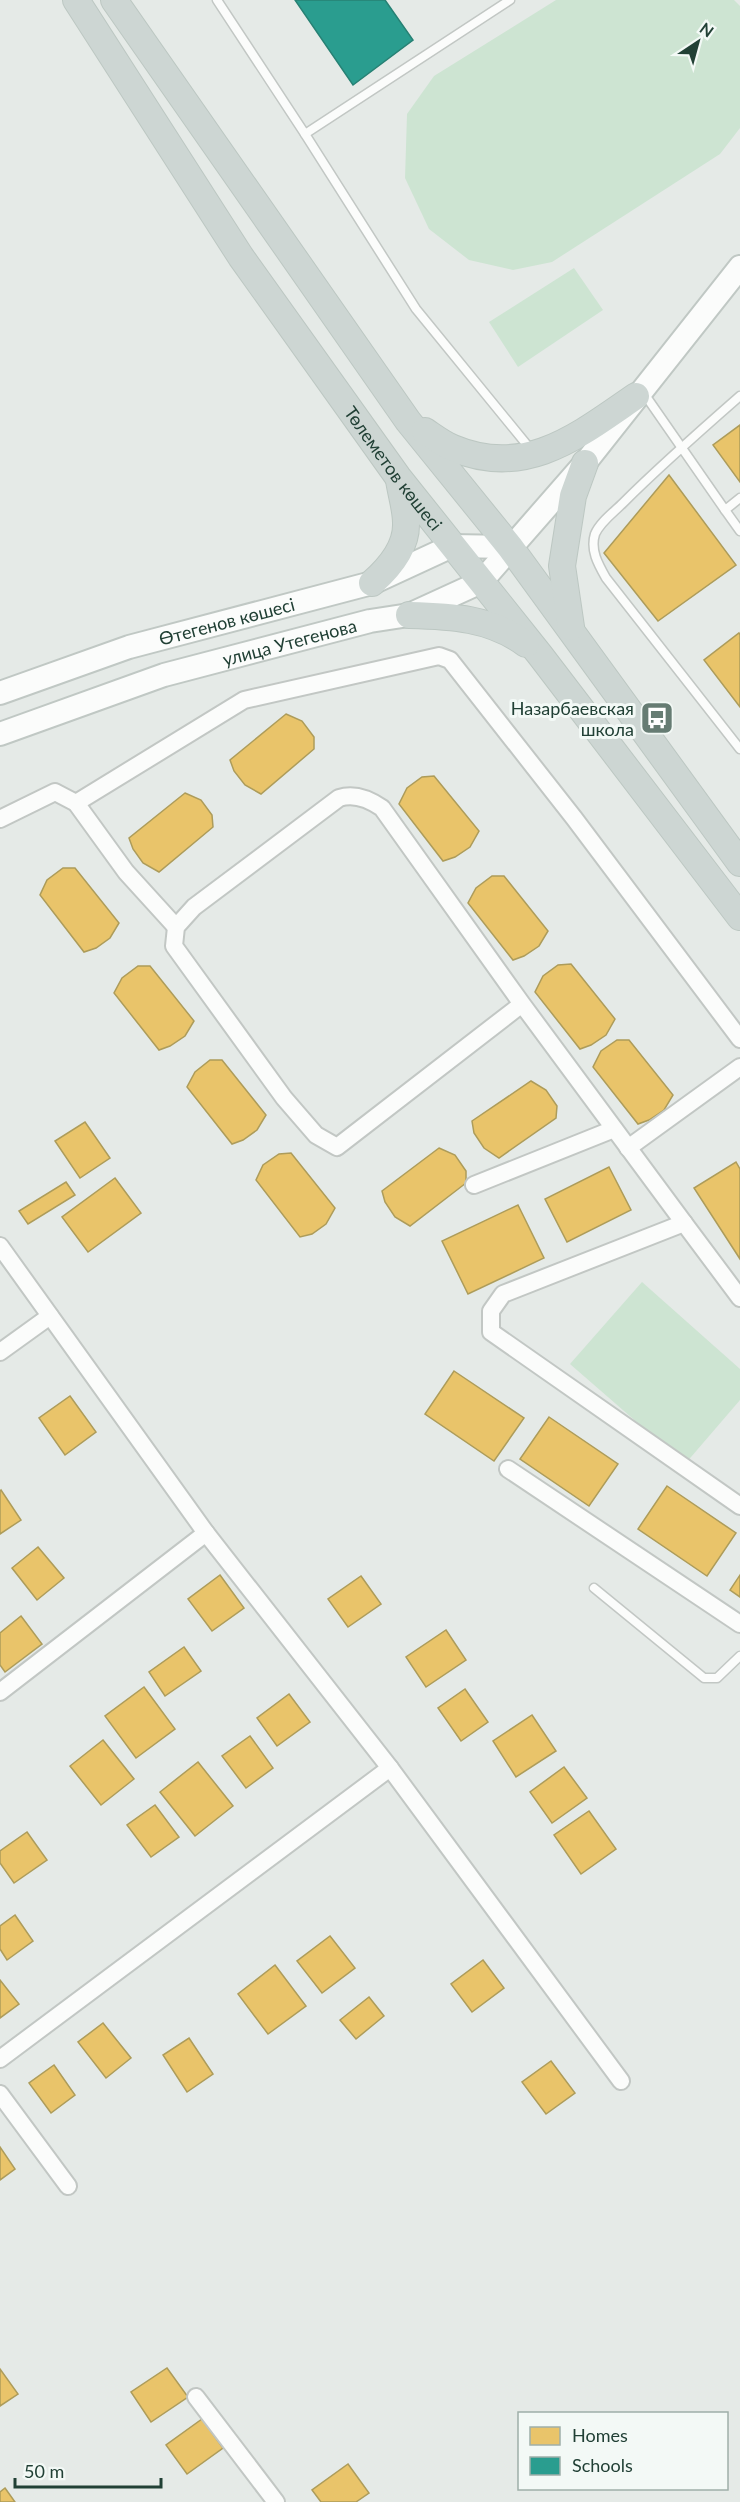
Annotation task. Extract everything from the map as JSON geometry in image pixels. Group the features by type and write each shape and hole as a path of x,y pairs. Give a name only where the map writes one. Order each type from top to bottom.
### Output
{"main road":[{"name":"Төлеметов көшесі","path":"76,0 241,256 398,477 540,655 740,917"},
{"path":"114,0 408,421 510,547 734,850"},
{"name":"улица Утегенова","path":"0,734 164,675 370,621 409,615 481,582 585,463 740,267"},
{"path":"408,421 462,451 489,458 536,455 577,436 639,393"},
{"path":"571,631 562,566 573,496 585,463"},
{"path":"372,583 390,566 399,550 406,525 398,477"},
{"path":"452,546 510,547"},
{"name":"Өтегенов көшесі","path":"0,693 129,646 372,583 452,546"},
{"path":"409,615 455,616 489,626 514,636 540,655"}],"street":[{"path":"76,803 244,700 439,656 450,660 574,818 740,1039"},
{"path":"0,819 55,792 76,803 126,872 176,927"},
{"path":"522,1004 337,1147 316,1135 278,1089 174,946 176,927 194,907 339,798 347,795 358,796 382,808 522,1004 740,1298"},
{"path":"628,1148 740,1066"},
{"path":"474,1185 614,1129"},
{"path":"684,1223 503,1294 491,1311 491,1332 740,1506"},
{"path":"0,1246 206,1533 390,1768 621,2081"},
{"path":"0,1352 50,1316"},
{"path":"507,1469 740,1624"},
{"path":"0,1692 206,1533"},
{"path":"0,2059 390,1768"},
{"path":"0,2094 68,2186"},
{"path":"196,2397 276,2502"}],"lane":[{"path":"217,0 416,309 536,455"},
{"path":"305,134 510,0"},
{"path":"639,393 682,446 740,531"},
{"path":"740,396 682,446 605,521 596,532 592,546 606,578 740,748"},
{"path":"725,510 740,498"},
{"path":"594,1588 704,1678 717,1678 740,1656"}],"green space":[{"path":"556,0 734,0 740,6 740,128 720,154 552,262 513,270 469,260 429,229 405,178 407,114 434,76"},
{"path":"574,268 603,310 518,367 489,322"},
{"path":"642,1282 740,1369 740,1400 685,1464 570,1364"}],"building: Homes":[{"path":"740,425 740,482 713,445"},
{"path":"669,475 736,565 658,621 604,553"},
{"path":"739,633 740,635 740,707 704,660"},
{"path":"286,714 302,721 314,737 314,749 261,794 245,785 234,771 230,760"},
{"path":"434,776 479,831 470,847 455,857 443,861 399,804 407,788 422,777"},
{"path":"185,793 201,800 212,815 213,827 159,872 143,863 133,849 129,838"},
{"path":"63,868 75,868 119,923 110,938 96,948 84,952 40,895 47,880"},
{"path":"492,876 504,876 548,931 539,946 513,960 468,903 476,888"},
{"path":"571,964 615,1019 606,1035 580,1049 535,992 543,976 558,965"},
{"path":"138,966 150,966 194,1021 185,1036 159,1050 114,993 122,978"},
{"path":"617,1040 629,1040 673,1095 664,1110 638,1124 593,1067 601,1051"},
{"path":"210,1060 222,1060 266,1115 257,1130 243,1140 232,1144 187,1087 195,1072"},
{"path":"531,1081 546,1090 557,1106 556,1118 499,1158 484,1148 474,1133 472,1121"},
{"path":"85,1122 110,1158 80,1178 55,1141"},
{"path":"439,1148 455,1155 466,1171 466,1183 410,1226 395,1217 385,1202 382,1191"},
{"path":"291,1153 335,1208 326,1224 312,1234 300,1237 256,1180 263,1165 279,1154"},
{"path":"736,1162 740,1169 740,1259 694,1188"},
{"path":"609,1167 631,1210 567,1242 545,1199"},
{"path":"115,1178 141,1213 88,1252 62,1217"},
{"path":"66,1182 75,1195 28,1224 19,1211"},
{"path":"518,1205 544,1258 468,1294 442,1241"},
{"path":"454,1371 524,1418 494,1461 425,1414"},
{"path":"70,1396 96,1432 65,1455 39,1418"},
{"path":"549,1417 618,1464 589,1506 520,1459"},
{"path":"667,1486 736,1533 707,1576 638,1529"},
{"path":"0,1491 21,1520 0,1534"},
{"path":"38,1547 64,1578 37,1600 12,1568"},
{"path":"220,1575 244,1608 212,1631 188,1599"},
{"path":"740,1575 740,1597 730,1590"},
{"path":"361,1576 381,1604 348,1627 328,1599"},
{"path":"21,1616 42,1644 5,1672 0,1665 0,1633"},
{"path":"446,1630 466,1660 426,1687 406,1657"},
{"path":"184,1647 201,1671 165,1696 149,1672"},
{"path":"144,1687 175,1729 136,1758 105,1716"},
{"path":"465,1689 488,1722 461,1741 438,1708"},
{"path":"289,1694 310,1722 277,1746 257,1718"},
{"path":"532,1715 556,1751 516,1777 493,1741"},
{"path":"250,1736 273,1768 246,1788 222,1756"},
{"path":"103,1740 134,1779 101,1805 70,1766"},
{"path":"198,1762 233,1806 195,1836 160,1792"},
{"path":"564,1767 587,1798 552,1823 530,1792"},
{"path":"155,1805 179,1837 151,1857 127,1825"},
{"path":"589,1811 616,1849 581,1874 554,1835"},
{"path":"27,1832 47,1860 14,1883 0,1863 0,1851"},
{"path":"15,1915 33,1941 7,1960 0,1949 0,1926"},
{"path":"330,1936 355,1968 322,1993 297,1961"},
{"path":"483,1960 504,1988 472,2012 451,1984"},
{"path":"275,1965 306,2006 268,2034 238,1994"},
{"path":"0,1980 19,2004 0,2018"},
{"path":"369,1997 384,2016 356,2039 340,2020"},
{"path":"103,2023 131,2058 106,2078 78,2042"},
{"path":"189,2038 213,2074 187,2092 163,2055"},
{"path":"551,2061 575,2093 546,2114 522,2082"},
{"path":"54,2065 75,2095 51,2113 29,2083"},
{"path":"0,2147 15,2169 0,2180"},
{"path":"167,2368 188,2397 151,2422 131,2392"},
{"path":"0,2369 18,2394 0,2406"},
{"path":"202,2419 223,2448 187,2474 166,2445"},
{"path":"348,2464 369,2493 356,2502 321,2502 312,2490"},
{"path":"5,2488 15,2502 0,2502 0,2492"}],"building: Schools":[{"path":"295,0 385,0 413,40 353,85"}],"place":[{"name":"Назарбаевская школа","path":"657,718"}]}
